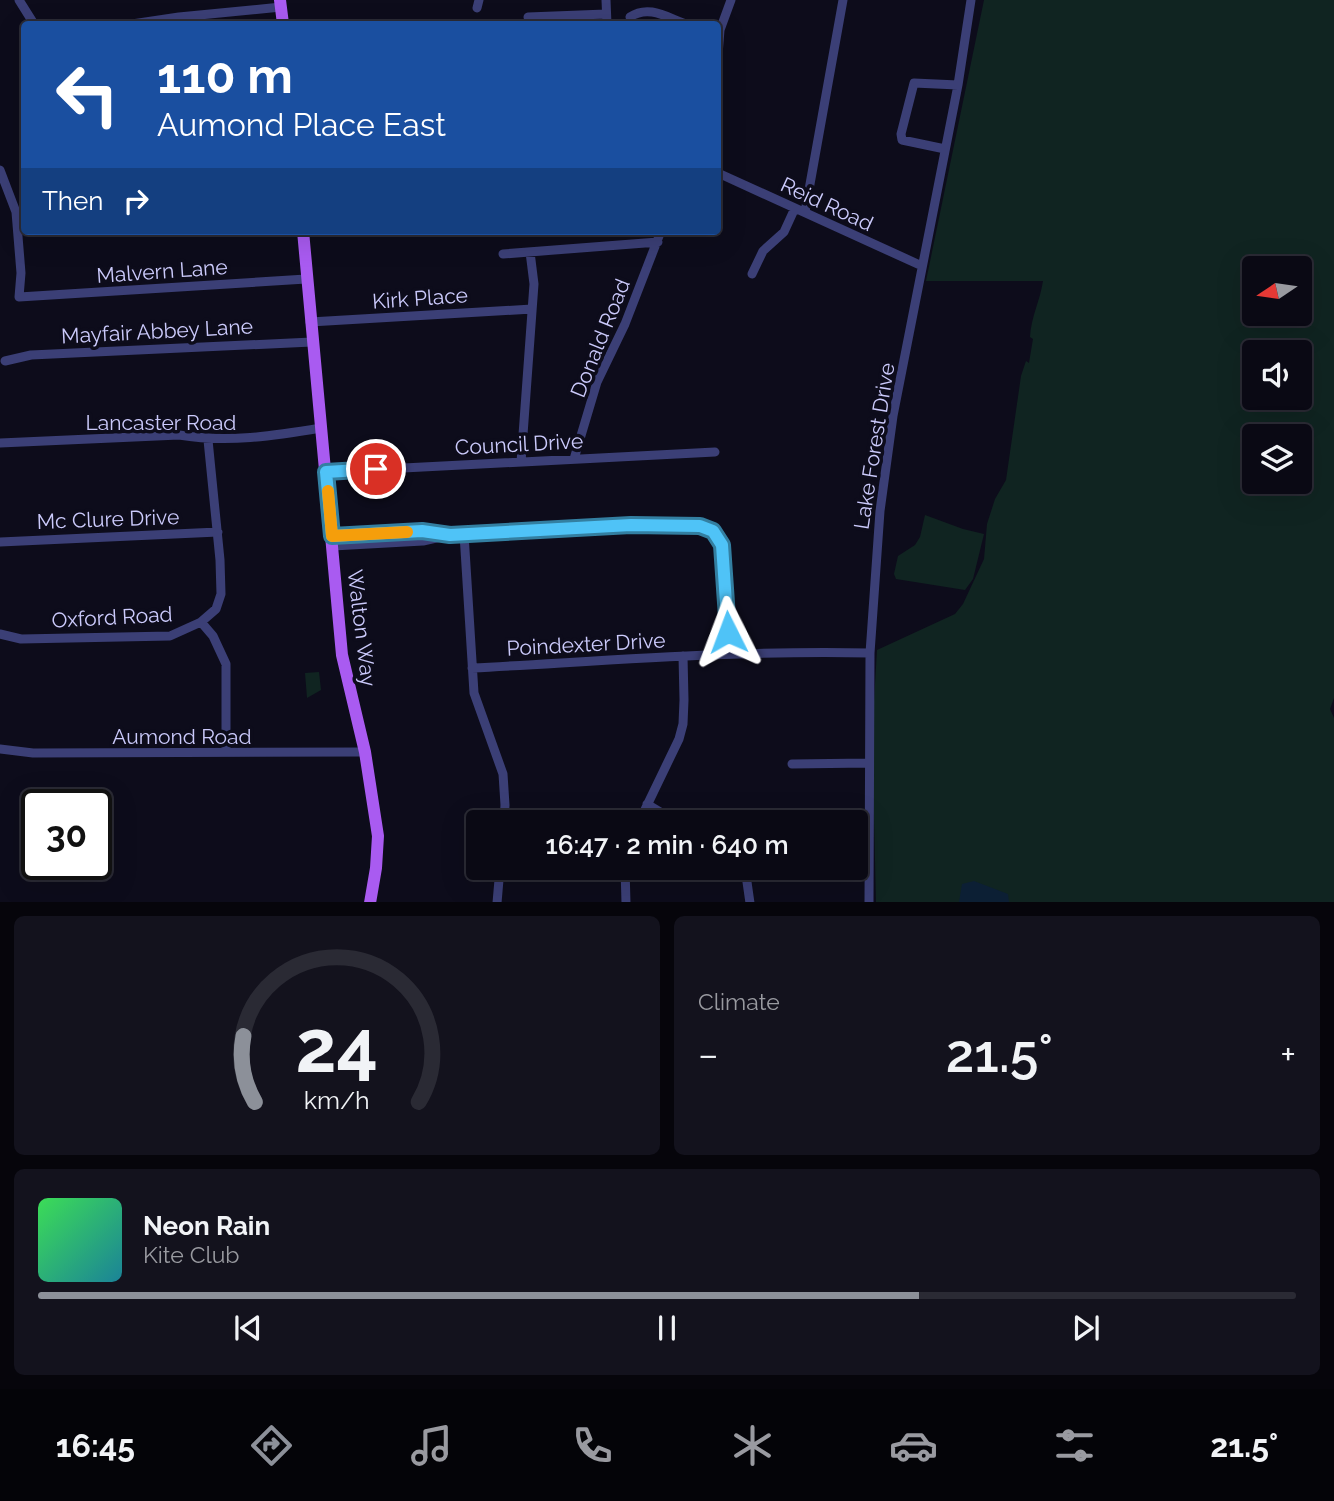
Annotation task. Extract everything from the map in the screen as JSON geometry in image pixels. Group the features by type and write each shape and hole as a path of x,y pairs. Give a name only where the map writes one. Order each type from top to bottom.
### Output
{"main road":[{"name":"Walton Way","path":"303,235 342,655 365,752 377,836 376,868 370,902"}],"street":[{"path":"19,0 32,21"},
{"path":"606,0 607,21"},
{"path":"721,25 731,0"},
{"path":"805,212 843,0"},
{"name":"Lake Forest Drive","path":"869,902 870,653 876,547 886,462 958,85 971,0"},
{"path":"174,21 280,4"},
{"path":"630,17 639,11 650,11 678,21"},
{"path":"527,17 606,14"},
{"path":"945,149 902,141 901,134 914,83 958,85"},
{"path":"0,170 20,210"},
{"name":"Reid Road","path":"721,174 922,265"},
{"path":"752,274 763,251 784,232 794,208"},
{"name":"Malvern Lane","path":"20,210 19,298 306,279"},
{"name":"Donald Road","path":"573,459 597,382 625,324 660,235"},
{"path":"503,254 658,242"},
{"path":"521,462 534,284 530,252"},
{"name":"Kirk Place","path":"310,322 532,309"},
{"name":"Mayfair Abbey Lane","path":"5,361 31,355 312,342"},
{"name":"Lancaster Road","path":"0,443 179,435 208,440 258,438 321,428"},
{"name":"Oxford Road","path":"0,634 22,639 170,636 201,622 216,609 221,594 218,532 208,440"},
{"name":"Council Drive","path":"326,472 715,452"},
{"path":"332,541 422,531 450,535 659,524 700,526 713,531 722,545 729,653"},
{"name":"Mc Clure Drive","path":"0,542 218,532"},
{"path":"464,534 474,693 503,775 505,810"},
{"path":"201,622 213,636 226,664 226,752"},
{"name":"Poindexter Drive","path":"472,668 729,653 870,653"},
{"path":"644,810 679,739 683,724 683,656"},
{"name":"Aumond Road","path":"0,749 33,753 365,752"},
{"path":"792,764 868,763"},
{"path":"647,804 657,810"},
{"path":"496,902 499,880"},
{"path":"625,880 626,902"},
{"path":"747,880 750,902"}],"green space":[{"path":"984,0 1334,0 1334,698 1330,709 1334,718 1334,902 876,902 872,735 877,650 955,614 963,604 984,559 987,524 995,499 1006,480 1021,376 1026,361 1029,363 1033,339 1030,337 1031,330 1043,281 926,281"},
{"path":"925,515 984,534 973,579 965,590 896,579 894,574 898,556 915,545 920,537"},
{"path":"319,672 321,690 307,698 305,673"}],"water":[{"path":"974,881 1008,894 1009,902 959,902 962,884"}],"slow traffic":[{"path":"328,491 332,536 407,532"}],"route":[{"path":"376,469 326,472 332,536 422,531 450,535 659,524 700,526 713,531 722,545 728,632"}]}
